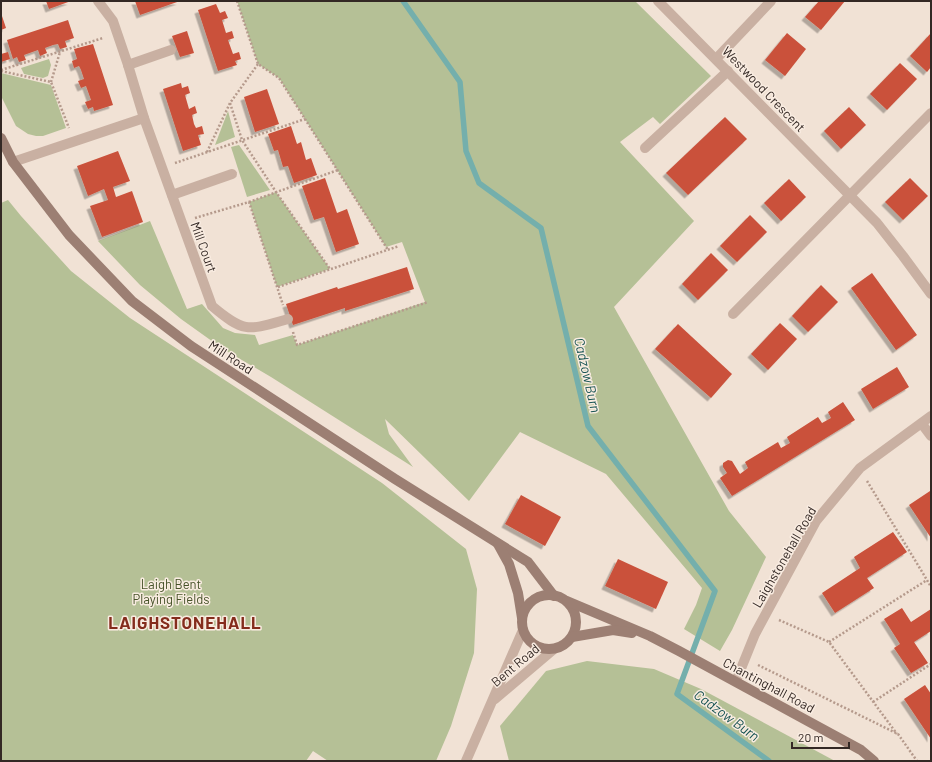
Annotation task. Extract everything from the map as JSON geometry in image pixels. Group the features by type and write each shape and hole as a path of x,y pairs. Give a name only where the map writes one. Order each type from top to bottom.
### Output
{"main road":[{"name":"Mill Road","path":"1,138 13,162 69,235 132,300 197,350 350,450 528,562 554,596"},
{"name":"Mill Road","path":"496,542 509,564 518,593 523,625"},
{"path":"545,595 554,596 561,597 575,612 577,625 572,637 564,645 554,649 544,649 535,645 528,639 523,625 524,611 537,598 545,595"},
{"name":"Chantinghall Road","path":"567,602 650,636 736,681 861,750 874,761"},
{"name":"Chantinghall Road","path":"572,637 613,630 650,636"}],"street":[{"name":"Mill Court","path":"98,1 113,21 161,168 212,306 240,326 256,328 288,319"},
{"name":"Westwood Crescent","path":"658,1 877,223 931,294"},
{"path":"716,59 771,1"},
{"path":"128,65 171,50"},
{"path":"645,148 728,71"},
{"path":"733,314 931,113"},
{"path":"13,162 144,118"},
{"path":"172,195 232,174"},
{"name":"Laighstonehall Road","path":"736,681 755,634 816,521 860,468 931,416"},
{"path":"922,424 931,436"},
{"name":"Bent Road","path":"466,761 493,700 523,625"},
{"name":"Bent Road","path":"493,700 554,649"}],"path":[{"path":"237,1 258,64 279,78 388,250"},
{"path":"1,70 117,33"},
{"path":"60,51 52,82 74,142"},
{"path":"207,152 230,103 258,64"},
{"path":"1,70 52,82"},
{"path":"230,103 242,140 276,192 330,269"},
{"path":"161,168 305,119"},
{"path":"182,222 249,202 338,170"},
{"path":"249,202 297,345 428,302"},
{"path":"278,287 399,246"},
{"path":"860,468 931,587"},
{"path":"829,642 927,580"},
{"path":"766,614 829,642 917,761"},
{"path":"745,659 898,734"},
{"path":"873,702 931,664"}],"green space":[{"path":"237,1 635,1 711,76 660,124 653,117 620,142 694,221 614,307 729,511 766,557 732,630 720,651 684,629 696,605 702,588 606,474 520,432 469,501 385,419 389,434 413,467 271,377 223,349 181,319 140,285 98,241 150,221 187,309 202,304 223,328 235,333 255,335 259,345 293,335 297,345 425,302 402,242 386,247 279,78 258,64"},
{"path":"49,59 51,65 48,76 43,78 24,74 21,68"},
{"path":"1,73 51,85 66,128 43,136 36,136 28,134 16,126 1,96"},
{"path":"228,111 235,137 215,145"},
{"path":"239,145 270,190 247,197 231,147"},
{"path":"276,192 330,269 277,287 249,202"},
{"name":"Laigh Bent Playing Fields","path":"8,200 71,271 130,318 382,483 466,549 477,589 474,653 451,726 436,761 328,761 313,751 306,761 1,761 1,203"},
{"path":"587,661 654,669 701,689 835,761 509,761 500,726 546,671"}],"building":[{"path":"46,1 71,1 49,9"},
{"path":"135,1 180,1 140,15"},
{"path":"819,1 845,1 821,30 805,17"},
{"path":"216,4 220,13 225,11 228,18 222,20 226,33 232,31 234,38 228,40 233,54 239,52 241,59 235,61 237,65 218,71 198,10"},
{"path":"1,13 6,28 1,30"},
{"path":"68,20 74,38 65,41 67,47 60,49 58,44 53,45 45,48 47,53 40,56 38,50 24,55 26,60 19,62 17,57 13,59 7,40"},
{"path":"187,31 194,53 180,57 172,36"},
{"path":"787,33 806,49 785,76 765,60"},
{"path":"931,33 931,67 927,72 910,56"},
{"path":"93,44 113,105 94,111 93,107 88,109 85,102 91,100 86,86 81,88 78,81 84,79 81,70 79,66 74,68 72,61 77,59 74,49"},
{"path":"8,52 10,59 1,62 1,54"},
{"path":"900,63 917,79 887,110 870,94"},
{"path":"181,83 182,88 188,86 190,93 185,95 189,109 195,106 197,113 192,115 194,124 196,128 202,126 204,134 198,135 201,145 183,151 163,89"},
{"path":"267,89 279,124 255,132 244,97"},
{"path":"849,107 866,125 841,149 824,131"},
{"path":"725,117 747,139 688,195 666,173"},
{"path":"291,126 297,144 301,142 306,160 311,158 317,175 294,183 288,166 283,167 278,150 274,151 268,134"},
{"path":"118,151 130,181 113,187 116,197 132,191 143,222 102,237 90,206 108,200 104,189 88,196 77,166"},
{"path":"325,178 337,213 347,209 359,244 336,252 324,217 314,220 302,186"},
{"path":"910,178 928,196 903,220 885,202"},
{"path":"789,179 806,197 781,221 764,203"},
{"path":"750,215 767,232 737,262 720,246"},
{"path":"711,253 728,270 698,300 682,284"},
{"path":"407,267 414,289 345,311 345,308 293,325 286,304 337,287 338,289"},
{"path":"872,273 917,335 896,350 851,288"},
{"path":"821,285 838,302 808,332 792,316"},
{"path":"780,323 797,339 768,370 751,354"},
{"path":"678,324 732,374 711,398 655,349"},
{"path":"897,367 909,387 873,409 861,389"},
{"path":"843,402 855,420 732,496 720,478 727,473 723,467 723,463 728,460 732,461 740,474 748,468 745,462 778,442 781,448 790,443 787,437 818,417 822,423 831,418 828,412"},
{"path":"930,491 931,493 931,538 909,505"},
{"path":"521,495 561,517 545,546 505,524"},
{"path":"893,532 907,552 867,578 874,588 835,613 822,593 860,568 854,557"},
{"path":"618,559 668,582 656,609 605,586"},
{"path":"902,608 911,622 931,609 931,631 914,642 928,663 911,673 894,648 900,644 884,619"},
{"path":"925,685 931,694 931,739 904,699"}],"waterway":[{"name":"Cadzow Burn","path":"403,1 460,82 466,151 479,183 541,228 588,426 715,591 677,694 769,761"}],"district":[{"name":"LAIGHSTONEHALL","path":"185,622"}]}
